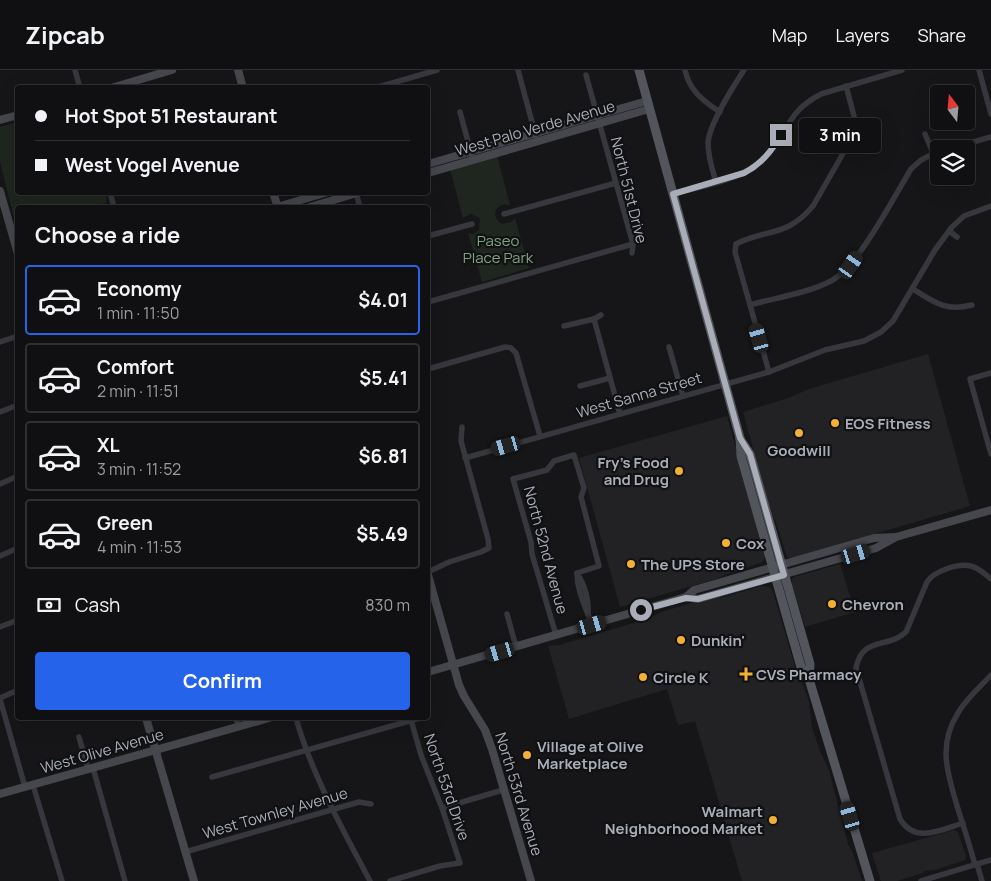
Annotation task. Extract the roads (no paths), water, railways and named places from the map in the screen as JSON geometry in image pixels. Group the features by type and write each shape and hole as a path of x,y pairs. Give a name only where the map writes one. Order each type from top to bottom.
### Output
{"main road":[{"path":"121,85 172,70"},
{"path":"238,70 242,85"},
{"path":"639,70 740,438 740,456 771,568 801,666 809,679 870,881"},
{"name":"West Palo Verde Avenue","path":"430,172 472,156 648,105"},
{"path":"0,120 15,116"},
{"name":"West Palo Verde Avenue","path":"430,164 472,156"},
{"path":"0,191 15,234"},
{"path":"284,205 318,195"},
{"path":"316,205 345,195"},
{"path":"740,438 750,454 810,664 809,679"},
{"path":"430,671 686,598 698,599 784,575 876,548 896,537 991,510"},
{"path":"686,598 694,590 874,538 896,537"},
{"name":"North 53rd Avenue","path":"430,581 464,696 485,730 531,881"},
{"path":"147,720 194,881"},
{"name":"West Olive Avenue","path":"0,794 261,720"}],"street":[{"path":"75,70 79,85"},
{"path":"386,85 437,70"},
{"path":"518,70 537,137"},
{"path":"685,70 688,81 697,94 720,112"},
{"path":"716,182 709,159 708,141 712,126 744,70"},
{"path":"673,194 744,173 753,168 768,155 794,114 821,94 902,70"},
{"path":"979,70 991,114"},
{"name":"North 51st Drive","path":"586,75 633,244 632,253"},
{"path":"769,372 735,252 736,244 790,226 804,216 813,206 853,136 854,116 846,86"},
{"path":"460,112 472,156"},
{"path":"924,134 930,143"},
{"path":"975,142 991,137"},
{"path":"750,305 832,281 851,265 912,169 930,155"},
{"path":"504,214 616,183"},
{"name":"West Sanna Street","path":"465,458 769,372 825,350 864,341 881,332 893,321 935,250 949,231 964,216 991,206"},
{"path":"430,235 472,224"},
{"path":"949,231 957,237"},
{"path":"430,301 633,244"},
{"path":"913,289 948,308 958,308 972,304"},
{"path":"564,326 594,319 601,315"},
{"path":"594,319 620,414"},
{"path":"0,342 15,337"},
{"path":"669,346 683,396"},
{"path":"430,368 505,347 511,348 516,353 540,436"},
{"path":"991,373 970,379 991,454"},
{"path":"580,386 610,378"},
{"path":"0,412 15,406"},
{"path":"430,573 449,562 489,548 461,441 462,427"},
{"name":"North 52nd Avenue","path":"556,635 532,554 531,542 513,479 547,470 554,461 574,455 584,488 581,497 599,566 577,573 582,601 592,625"},
{"path":"0,484 15,477"},
{"path":"0,556 15,549"},
{"path":"963,823 931,833 913,832 904,826 900,819 856,668 859,656 869,646 901,636 906,632 930,576 936,572 962,565 971,566 981,570 991,579"},
{"path":"507,614 516,647"},
{"path":"0,627 15,621"},
{"path":"982,881 948,775 945,759 946,743 958,712 991,675"},
{"path":"15,692 0,699 25,787"},
{"path":"236,720 238,726"},
{"path":"297,720 306,750 332,809 370,881"},
{"path":"212,778 411,720"},
{"name":"North 53rd Drive","path":"390,881 460,862 442,808 420,755 411,720"},
{"path":"79,737 91,769 125,881"},
{"path":"33,785 62,881"},
{"path":"442,808 503,790"},
{"name":"West Townley Avenue","path":"185,852 359,802 371,804"},
{"path":"921,881 991,860"}],"place":[{"name":"EOS Fitness","path":"835,423"},
{"name":"Goodwill","path":"799,433"},
{"name":"Fry's Food and Drug","path":"679,471"},
{"name":"Cox","path":"726,543"},
{"name":"The UPS Store","path":"631,564"},
{"name":"Chevron","path":"832,604"},
{"name":"Dunkin'","path":"681,640"},
{"name":"CVS Pharmacy","path":"746,674"},
{"name":"Circle K","path":"643,677"},
{"name":"Village at Olive Marketplace","path":"527,755"},
{"name":"Walmart Neighborhood Market","path":"773,820"}],"park label":[{"name":"Paseo Place Park","path":"498,248"}]}
